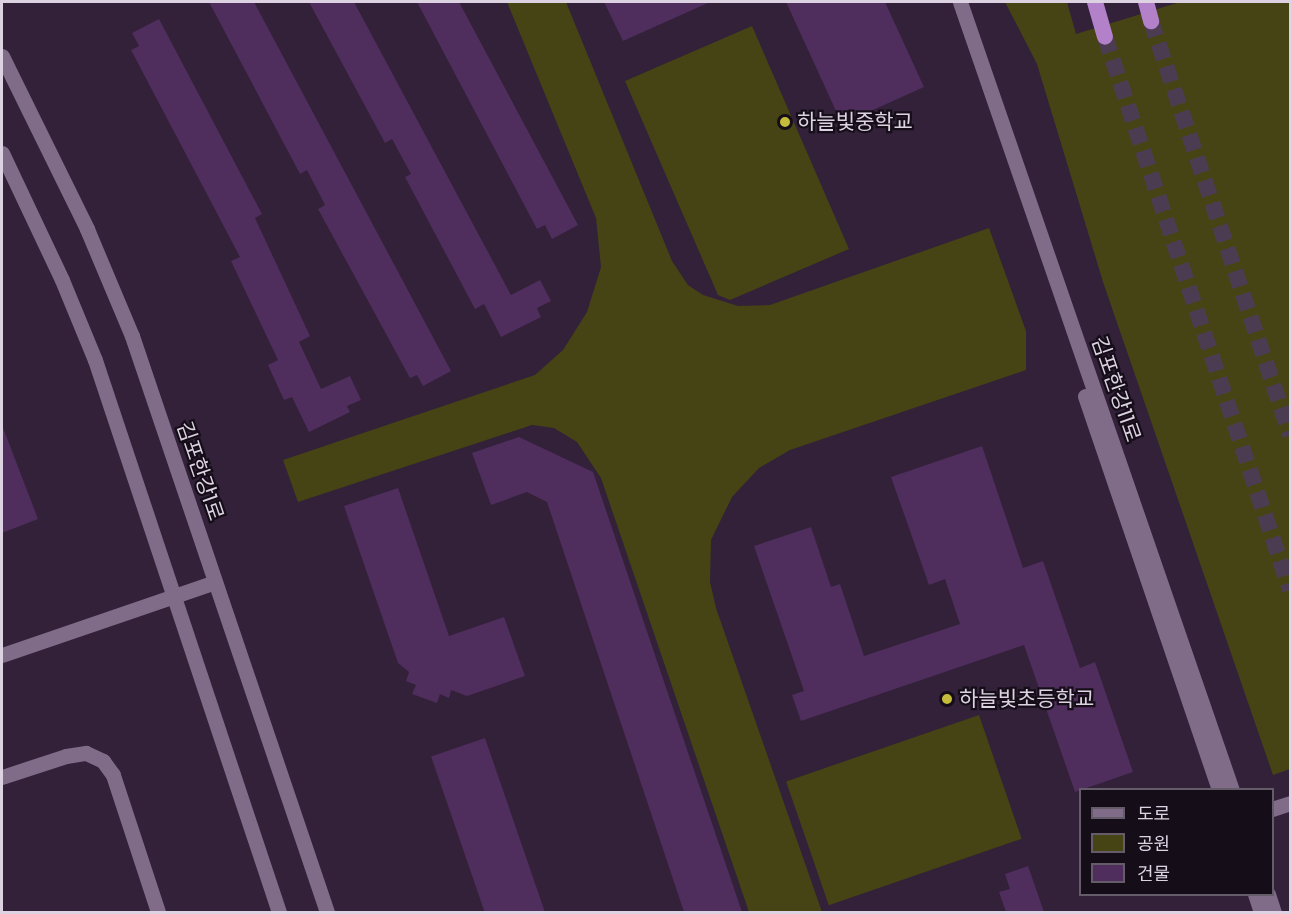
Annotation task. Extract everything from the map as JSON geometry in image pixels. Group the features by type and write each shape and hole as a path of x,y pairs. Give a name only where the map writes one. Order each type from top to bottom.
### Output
{"highway":[{"path":"1095,2 1105,37"},
{"path":"1146,2 1151,21"}],"street":[{"name":"김포한강11로","path":"950,2 1219,788"},
{"name":"김포한강11로","path":"960,2 1232,788"},
{"name":"김포한강1로","path":"2,56 87,229 132,336 327,912"},
{"path":"2,153 62,280 95,360 279,912"},
{"path":"2,655 215,582"},
{"path":"2,777 66,756 86,753 103,761 113,775 158,912"},
{"path":"1274,808 1290,803"},
{"path":"1256,896 1261,912"},
{"path":"1269,896 1274,912"}],"green space":[{"path":"507,2 566,2 672,261 688,285 703,295 738,306 770,305 989,228 1026,331 1026,370 790,450 759,468 732,497 711,540 710,582 716,608 822,912 749,912 601,478 577,442 554,428 532,425 298,502 283,460 535,375 563,350 587,312 601,267 596,218"},
{"path":"1005,2 1067,2 1076,34 1180,2 1290,2 1290,769 1273,775 1103,282 1037,64"},
{"path":"752,26 849,249 730,300 718,295 625,81"},
{"path":"979,715 1022,839 829,905 786,781"}],"building":[{"path":"209,2 254,2 451,371 423,386 417,375 410,378 318,209 325,205 307,170 300,174"},
{"path":"309,2 354,2 511,295 540,280 551,301 537,308 541,317 501,337 484,304 475,309 405,177 411,174 392,139 385,143"},
{"path":"417,2 459,2 578,225 552,239 545,225 537,229"},
{"path":"604,2 710,2 623,41"},
{"path":"786,2 885,2 924,87 842,124"},
{"path":"159,19 262,214 255,218 310,336 299,342 321,389 350,376 361,400 347,406 350,412 309,432 292,397 284,400 268,365 278,360 231,261 240,257 131,50 139,46 132,33"},
{"path":"2,425 38,519 2,533"},
{"path":"519,437 593,472 742,912 684,912 547,502 527,492 491,505 472,453"},
{"name":"하늘빛초등학교","path":"982,446 1023,568 1043,561 1080,668 1095,662 1133,772 1087,788 1079,788 1079,791 1075,792 1024,645 801,721 792,695 804,691 754,546 811,527 831,587 840,584 864,656 960,624 945,579 929,585 891,477"},
{"path":"398,488 449,636 504,617 525,676 467,696 451,690 449,698 440,694 437,703 412,694 416,685 406,681 409,672 398,663 344,506"},
{"path":"485,738 545,912 485,912 431,757"},
{"path":"1028,866 1044,912 1006,912 999,892 1010,889 1005,874"}],"tunnel":[{"path":"1151,21 1290,435"},
{"path":"1105,37 1290,590"}],"place":[{"name":"하늘빛중학교","path":"785,122"},
{"name":"하늘빛초등학교","path":"947,699"}]}
